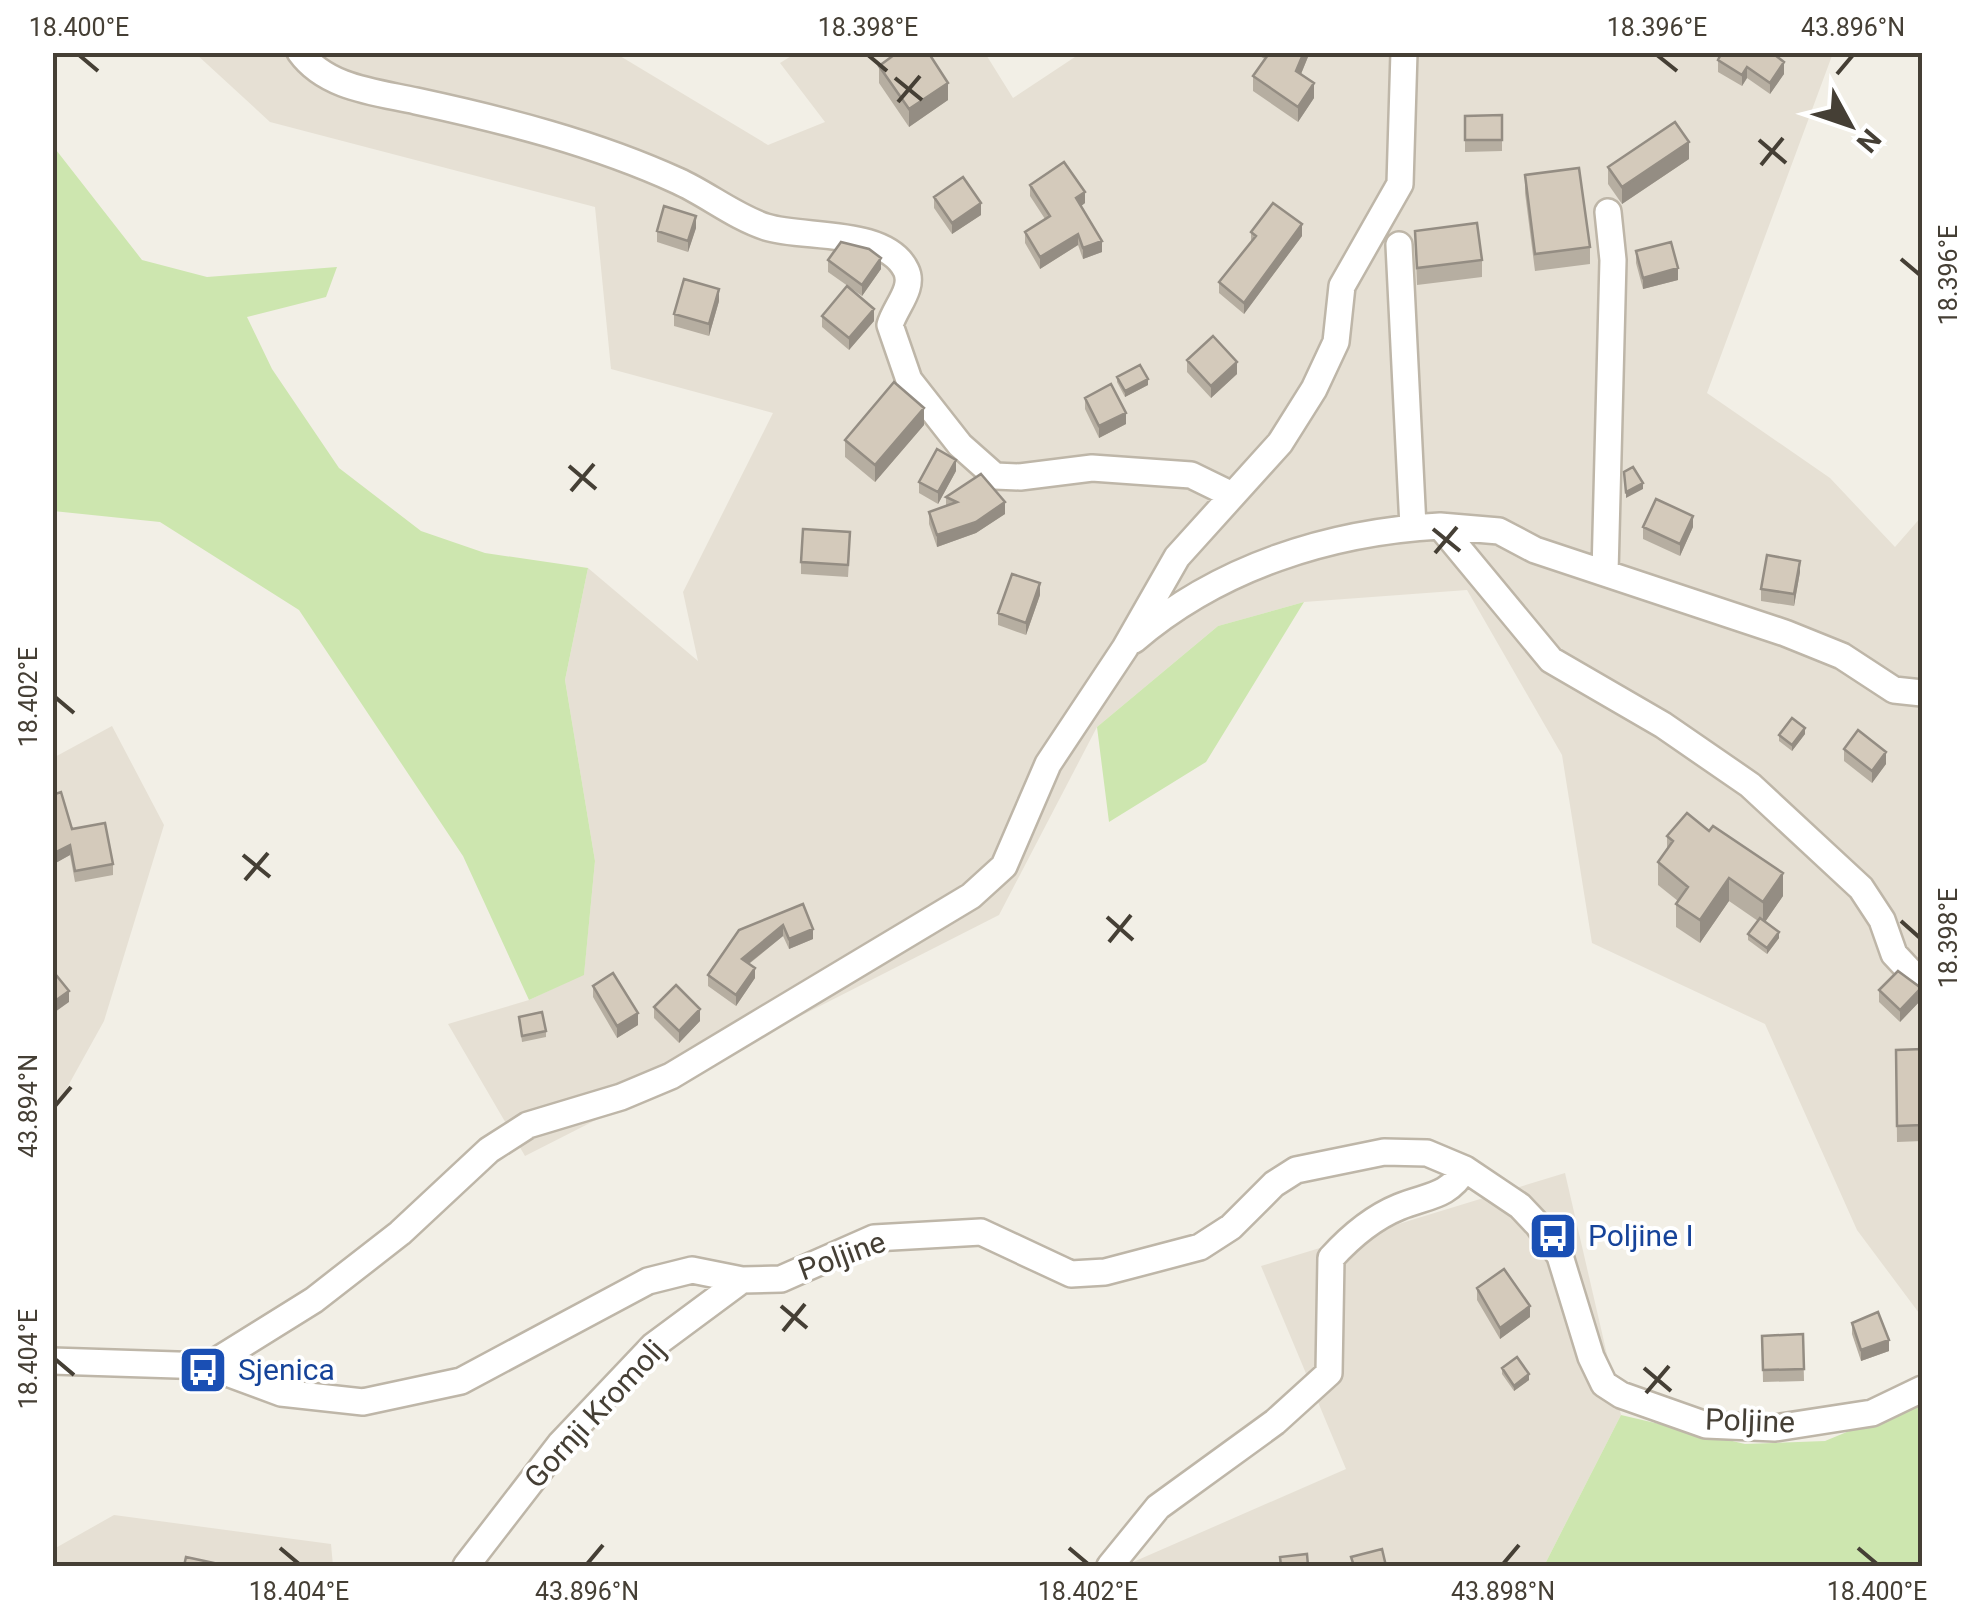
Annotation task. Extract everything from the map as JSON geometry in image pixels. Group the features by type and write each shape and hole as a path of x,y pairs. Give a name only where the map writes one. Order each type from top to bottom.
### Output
{"street":[{"path":"300,52 313,70 355,88 513,122 676,180 766,227 876,245 897,256 908,273 909,287 890,325 909,380 960,445 995,476 1020,477 1092,468 1191,475 1232,495"},
{"path":"52,1361 208,1366 246,1346 314,1300 400,1233 489,1150 528,1124 621,1097 672,1076 971,896 1004,866 1048,764 1126,648 1178,557 1280,442 1314,388 1336,342 1342,286 1400,184 1404,52"},
{"path":"1605,574 1612,260 1608,212"},
{"path":"1398,245 1413,528"},
{"path":"1126,648 1162,616 1220,583 1286,554 1366,532 1440,526 1499,531 1535,550 1785,633 1842,656 1894,690 1922,693"},
{"path":"1440,526 1551,660 1663,725 1750,784 1861,888 1882,920 1894,954 1922,984"},
{"name":"Poljine","path":"208,1366 281,1394 363,1402 461,1381 648,1282 692,1270 742,1280 780,1279 874,1238 945,1231 981,1232 1071,1274 1106,1272 1200,1247 1231,1227 1274,1184 1296,1170 1384,1152 1427,1153 1465,1169 1520,1206 1560,1256 1591,1356 1604,1384 1621,1395 1706,1425 1775,1428 1872,1414 1922,1389"},
{"path":"1110,1566 1158,1506 1275,1422 1328,1373 1331,1258 1354,1233 1400,1206 1438,1197 1455,1186 1465,1169"},
{"name":"Gornji Kromolj","path":"466,1566 562,1442 653,1346 742,1280"}],"shaded area":[{"path":"195,53 615,53 768,145 825,122 780,63 796,53 985,53 1013,98 1081,53 1833,53 1707,393 1830,478 1895,547 1922,516 1922,1312 1857,1230 1765,1024 1592,943 1562,755 1467,590 1304,602 1218,626 1097,727 999,915 525,1156 448,1024 529,1000 584,974 595,861 565,680 588,568 698,661 683,592 773,413 611,369 595,207 270,122"},
{"path":"112,726 164,825 104,1021 53,1113 53,758"},
{"path":"1565,1173 1621,1415 1544,1566 1124,1566 1346,1469 1261,1266"},
{"path":"114,1515 331,1544 333,1566 53,1566 52,1550"}],"green space":[{"path":"53,146 142,260 207,277 337,267 326,297 247,317 272,369 339,468 421,531 485,553 588,568 565,680 595,861 584,975 529,1000 463,856 299,610 160,522 53,511"},
{"path":"1304,602 1206,762 1109,822 1097,727 1218,626"},
{"path":"1922,1401 1922,1566 1544,1566 1621,1415 1745,1444 1825,1441"}],"building":[{"path":"898,52 928,52 948,83 909,109 879,66"},
{"path":"1270,52 1304,52 1296,71 1314,83 1298,107 1253,76"},
{"path":"1722,52 1771,52 1784,62 1770,83 1747,67 1742,75 1718,60"},
{"path":"1502,115 1502,140 1465,140 1465,116"},
{"path":"1675,122 1689,142 1622,187 1608,167"},
{"path":"1064,162 1085,192 1076,198 1102,241 1083,248 1078,234 1040,257 1025,232 1050,216 1030,185"},
{"path":"1579,168 1590,247 1535,254 1525,175"},
{"path":"963,177 981,203 952,223 934,197"},
{"path":"1273,203 1302,224 1244,303 1219,282 1256,236 1251,232"},
{"path":"664,206 696,216 688,241 657,231"},
{"path":"1477,223 1482,260 1417,268 1415,231"},
{"path":"841,242 869,249 881,258 862,285 828,260"},
{"path":"1671,242 1678,268 1643,278 1636,251"},
{"path":"684,279 719,289 709,324 674,314"},
{"path":"847,286 874,309 849,338 822,316"},
{"path":"1213,336 1237,362 1211,386 1187,360"},
{"path":"1140,365 1148,379 1125,391 1117,377"},
{"path":"894,382 924,408 875,465 845,440"},
{"path":"1111,384 1126,413 1099,426 1085,398"},
{"path":"937,449 956,460 938,492 919,482"},
{"path":"1633,467 1643,483 1626,492 1624,472"},
{"path":"981,474 1005,502 976,522 937,535 929,512 957,502 946,497"},
{"path":"1656,499 1693,516 1680,544 1643,527"},
{"path":"803,529 850,532 848,565 801,562"},
{"path":"1767,555 1800,561 1794,594 1761,589"},
{"path":"1012,574 1040,583 1026,623 998,613"},
{"path":"1792,718 1805,728 1792,745 1779,735"},
{"path":"1858,730 1886,752 1872,771 1844,749"},
{"path":"61,792 72,829 105,823 113,864 75,871 70,845 52,854 52,795"},
{"path":"1687,813 1709,831 1713,826 1783,873 1763,902 1729,878 1700,920 1676,904 1688,887 1658,862 1673,841 1667,836"},
{"path":"803,904 813,929 789,939 783,925 742,959 755,968 736,995 708,975 739,930"},
{"path":"1760,918 1779,932 1767,948 1748,934"},
{"path":"52,970 69,991 55,1001 52,998"},
{"path":"1898,971 1921,988 1900,1010 1879,990"},
{"path":"613,973 638,1013 617,1026 593,986"},
{"path":"676,985 700,1009 679,1031 654,1007"},
{"path":"542,1012 546,1031 522,1036 519,1017"},
{"path":"1922,1049 1922,1125 1897,1126 1896,1050"},
{"path":"1504,1269 1530,1306 1500,1328 1477,1288"},
{"path":"1878,1312 1889,1340 1861,1350 1852,1323"},
{"path":"1803,1334 1804,1369 1763,1370 1762,1336"},
{"path":"1517,1357 1529,1374 1514,1386 1502,1368"},
{"path":"1382,1549 1386,1566 1354,1566 1351,1557"},
{"path":"1307,1554 1308,1566 1281,1566 1280,1557"},
{"path":"186,1557 228,1566 184,1566"}],"place":[{"name":"Poljine I","path":"1553,1236"},
{"name":"Sjenica","path":"203,1370"}]}
